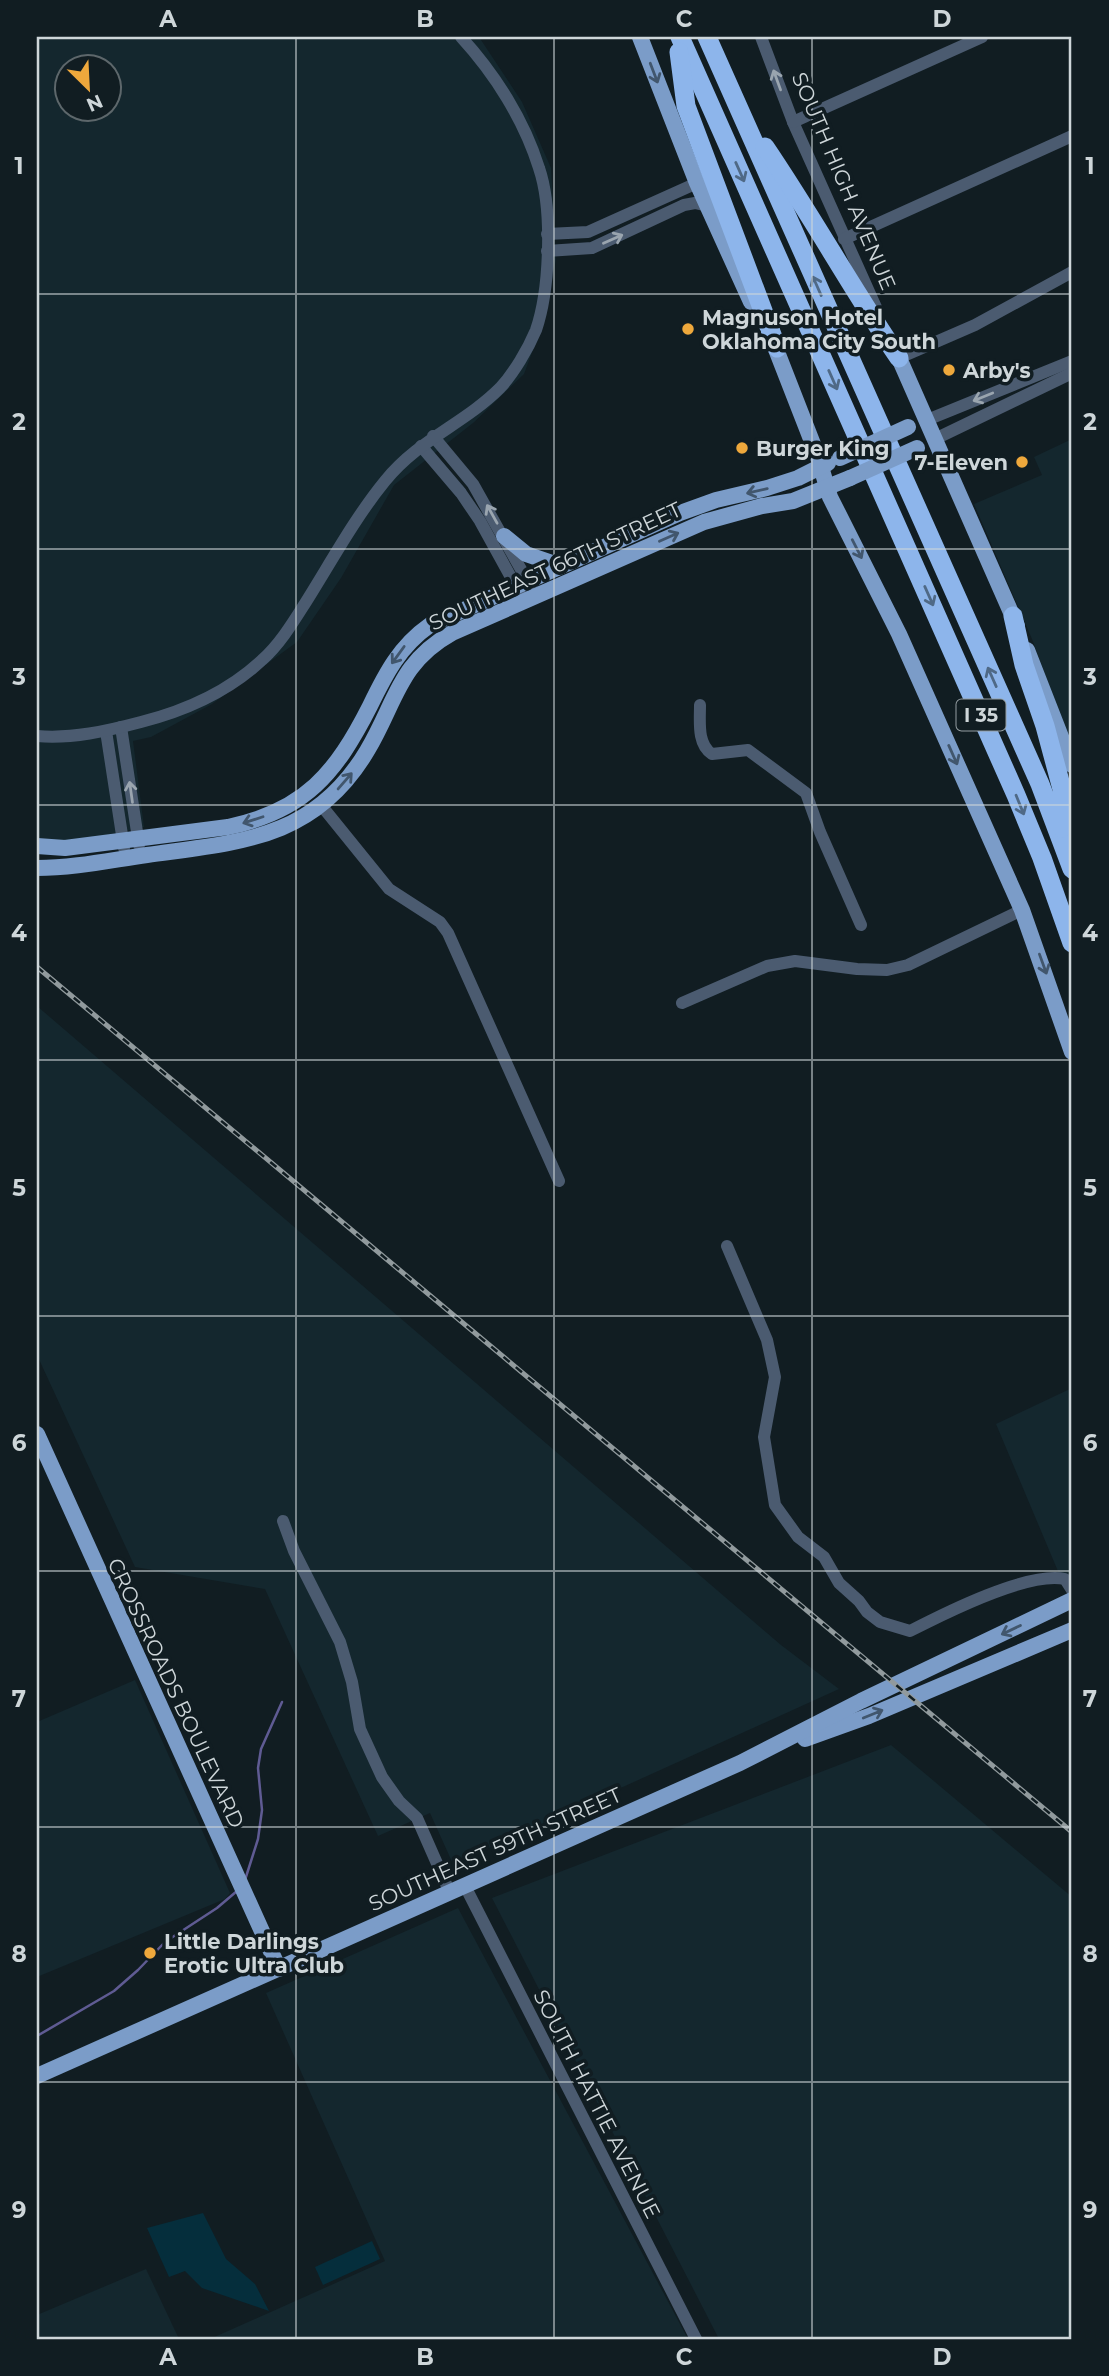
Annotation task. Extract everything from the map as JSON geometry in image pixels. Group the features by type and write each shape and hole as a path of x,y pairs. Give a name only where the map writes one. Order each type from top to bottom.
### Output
{"highway":[{"path":"678,37 686,106 777,348"},
{"name":"I 35","path":"678,37 1016,794 1072,943"},
{"name":"I 35","path":"707,37 1040,784 1072,869"},
{"path":"739,109 793,188 858,298 899,358"},
{"path":"1013,616 1024,665 1045,726 1062,789 1062,840"}],"main road":[{"path":"640,37 697,183 754,308 777,348 827,488 912,662 1022,911 1072,1052"},
{"name":"SOUTH HIGH AVENUE","path":"899,358 1013,616 1072,765"},
{"name":"SOUTHEAST 66TH STREET","path":"37,846 65,848 249,822 291,805 308,793 338,762 353,739 385,675 404,646 430,625 689,509 716,499 798,478 927,420"},
{"name":"SOUTHEAST 66TH STREET","path":"37,868 231,844 268,835 300,820 321,805 352,773 368,751 404,678 423,652 452,633 705,522 753,508 793,501 935,439"},
{"path":"504,536 526,554 561,566"},
{"name":"CROSSROADS BOULEVARD","path":"37,1434 42,1459 279,1969"},
{"name":"SOUTHEAST 59TH STREET","path":"37,2076 740,1763 1072,1600"},
{"name":"SOUTHEAST 59TH STREET","path":"740,1763 869,1716 1072,1630"}],"street":[{"path":"37,736 54,737 106,731 166,716 206,699 263,660 289,628 384,483 406,458 500,388 515,368 535,330 546,286 544,184 532,148 514,109 461,37"},
{"name":"SOUTH HIGH AVENUE","path":"761,37 793,122 899,358"},
{"path":"793,122 982,37"},
{"path":"844,239 1072,135"},
{"path":"547,234 588,232 697,183"},
{"path":"547,251 592,248 684,205 695,203 708,206"},
{"path":"899,358 975,325 1072,272"},
{"name":"SOUTHEAST 66TH STREET","path":"927,420 1072,361"},
{"name":"SOUTHEAST 66TH STREET","path":"935,439 1072,373"},
{"path":"433,436 473,484 504,536 529,599"},
{"path":"421,446 461,493 521,583"},
{"path":"700,705 705,750 712,754 748,750 806,793 861,925"},
{"path":"121,727 133,857"},
{"path":"106,731 131,840"},
{"path":"321,805 389,889 440,922 448,933 559,1181"},
{"path":"682,1003 767,966 795,961 856,969 887,970 908,965 1022,911"},
{"path":"727,1246 767,1340 775,1377 764,1437 775,1505 798,1537 824,1557 839,1583 867,1612 880,1622 910,1630 995,1592 1051,1576 1065,1579 1072,1590"},
{"name":"SOUTH HATTIE AVENUE","path":"283,1521 294,1551 340,1642 352,1682 360,1729 376,1765 394,1793 417,1818 457,1889 696,2339"}],"shaded area":[{"path":"37,37 479,37 522,102 551,168 556,259 546,315 524,374 473,423 394,485 341,578 297,642 212,704 151,737 133,741 144,827 78,841 37,841"},
{"path":"1072,439 1072,749 1032,639 974,504 1042,475 1034,457"},
{"path":"37,1006 781,1645 839,1689 453,1864 430,1813 378,1836 265,1589 135,1567 37,1355"},
{"path":"1072,1388 1072,1593 1068,1595 996,1424"},
{"path":"135,1680 230,1893 225,1899 37,1977 37,1722"},
{"path":"891,1745 1072,1897 1072,2339 719,2339 492,1898"},
{"path":"458,1908 688,2339 210,2339 385,2261 266,1993"},
{"path":"203,2213 226,2259 255,2284 269,2311 202,2288 185,2271 169,2277 147,2228"},
{"path":"372,2241 380,2259 323,2285 315,2267"},
{"path":"146,2269 179,2339 37,2339 37,2315"}],"waterway":[{"path":"245,1880 258,1839 262,1810 258,1768 261,1749 282,1702"},
{"path":"37,2036 114,1991 165,1942 217,1908 237,1891"}],"railway":[{"path":"37,967 1072,1832"}],"place":[{"name":"Magnuson Hotel Oklahoma City South","path":"688,329"},
{"name":"Arby's","path":"949,370"},
{"name":"Burger King","path":"742,448"},
{"name":"7-Eleven","path":"1022,462"},
{"name":"Little Darlings Erotic Ultra Club","path":"150,1953"}]}
